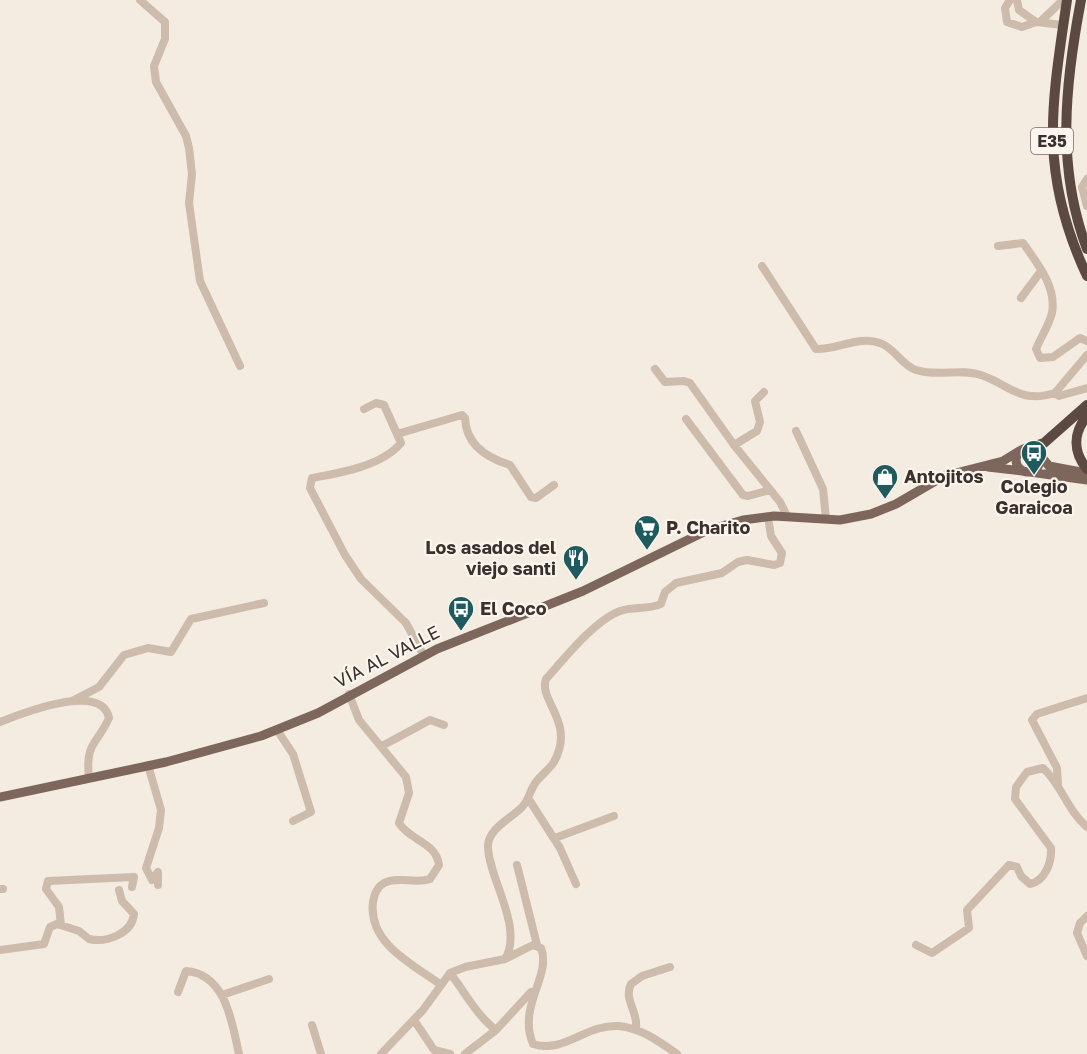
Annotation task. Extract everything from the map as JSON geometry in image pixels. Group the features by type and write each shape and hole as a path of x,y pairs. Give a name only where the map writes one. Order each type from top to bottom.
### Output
{"highway":[{"name":"E35","path":"1065,0 1058,24 1053,110 1055,182 1070,237 1087,276"},
{"name":"E35","path":"1081,0 1066,100 1065,140 1073,203 1087,249"},
{"path":"1029,451 1044,443 1087,405"},
{"path":"1087,416 1078,432 1076,444 1078,456 1087,469"}],"main road":[{"path":"983,466 1029,451"},
{"path":"1025,471 1016,462 1029,451"},
{"path":"1025,471 1037,468 1040,461 1029,451"},
{"path":"1029,451 1050,466 1087,473"},
{"path":"983,466 1087,480"},
{"name":"VÍA AL VALLE","path":"0,797 148,765 277,730 317,713 424,656 491,626 612,579 708,530 768,517 848,519 877,512 944,476 966,468 983,466"}],"street":[{"path":"140,0 165,22 165,39 154,66 156,82 186,136 189,148 192,174 189,203 200,281 240,366"},
{"path":"1010,0 1005,8 1007,22 1022,27 1038,21 1065,0"},
{"path":"1017,0 1019,10 1038,21 1058,24 1053,9"},
{"path":"1086,179 1082,187 1087,206"},
{"path":"998,246 1023,243 1041,271 1053,304 1052,313 1036,349 1036,354 1045,359 1080,338 1087,341"},
{"path":"762,266 816,350 869,340 887,347 900,362 918,371 980,375 1006,388 1035,398 1054,393 1087,355"},
{"path":"1021,298 1041,271"},
{"path":"655,369 666,382 690,383 734,445 785,509 787,516"},
{"path":"1054,393 1059,396 1087,388"},
{"path":"734,445 757,430 760,422 755,401 764,392"},
{"path":"364,409 376,403 384,405 401,443 385,455 347,470 312,478 309,484 350,563 368,587 406,623 424,656"},
{"path":"397,434 462,415 465,418 466,431 476,446 498,462 510,465 531,497 536,498 554,485"},
{"path":"686,419 743,495 748,496 770,490"},
{"path":"796,431 823,489 826,519"},
{"path":"504,959 510,947 507,912 488,846 491,834 524,805 531,790 552,765 557,754 560,719 544,685 562,658 607,617 630,607 661,604 665,592 676,583 723,573 738,562 747,560 774,565 780,563 782,553 771,536 768,517"},
{"path":"72,701 99,687 124,655 148,648 171,652 191,619 264,603"},
{"path":"350,694 359,720 399,766 409,786 399,823 406,833 432,849 439,865 430,879 385,883 377,890 373,899 374,921 378,933 386,944 440,984"},
{"path":"1087,698 1037,714 1032,720 1057,768 1058,784 1067,806 1087,827"},
{"path":"0,722 32,708 72,701 92,703 107,711 109,718 105,727 90,747 87,760 89,777"},
{"path":"382,746 430,720 444,725"},
{"path":"277,730 297,763 311,812 293,821"},
{"path":"148,765 161,810 159,828 146,868 152,880 158,872 158,885"},
{"path":"916,945 932,953 969,928 967,910 1009,865 1017,867 1021,876 1030,884 1035,883 1046,871 1052,858 1051,848 1016,799 1016,787 1027,772 1035,768 1043,768 1058,784"},
{"path":"528,798 555,838 576,884"},
{"path":"555,838 614,816"},
{"path":"517,866 537,945"},
{"path":"61,924 59,907 46,889 48,881 134,877 132,887"},
{"path":"0,950 39,946 47,941 52,924 61,924 96,940 119,934 130,925 134,914 122,901 119,890"},
{"path":"1087,916 1080,923 1077,933 1087,956"},
{"path":"381,1054 414,1020 450,973 465,967 504,959 528,946 537,945 542,948 543,958 527,1018 533,1044 540,1054"},
{"path":"636,1029 637,1017 628,994 631,984 642,976 669,967"},
{"path":"178,993 185,972 189,970 217,985 222,995 238,1054"},
{"path":"450,973 474,1003 479,1016 496,1030"},
{"path":"222,995 269,979"},
{"path":"465,1054 496,1030 530,995 538,980"},
{"path":"414,1020 434,1050 450,1054"},
{"path":"312,1025 321,1054"},
{"path":"533,1044 547,1052 563,1051 593,1032 609,1026 636,1029 677,1054"}],"place":[{"name":"Colegio Garaicoa","path":"1034,476"},
{"name":"Antojitos","path":"885,500"},
{"name":"P. Charito","path":"647,551"},
{"name":"Los asados del viejo santi","path":"576,581"},
{"name":"El Coco","path":"461,632"}]}
